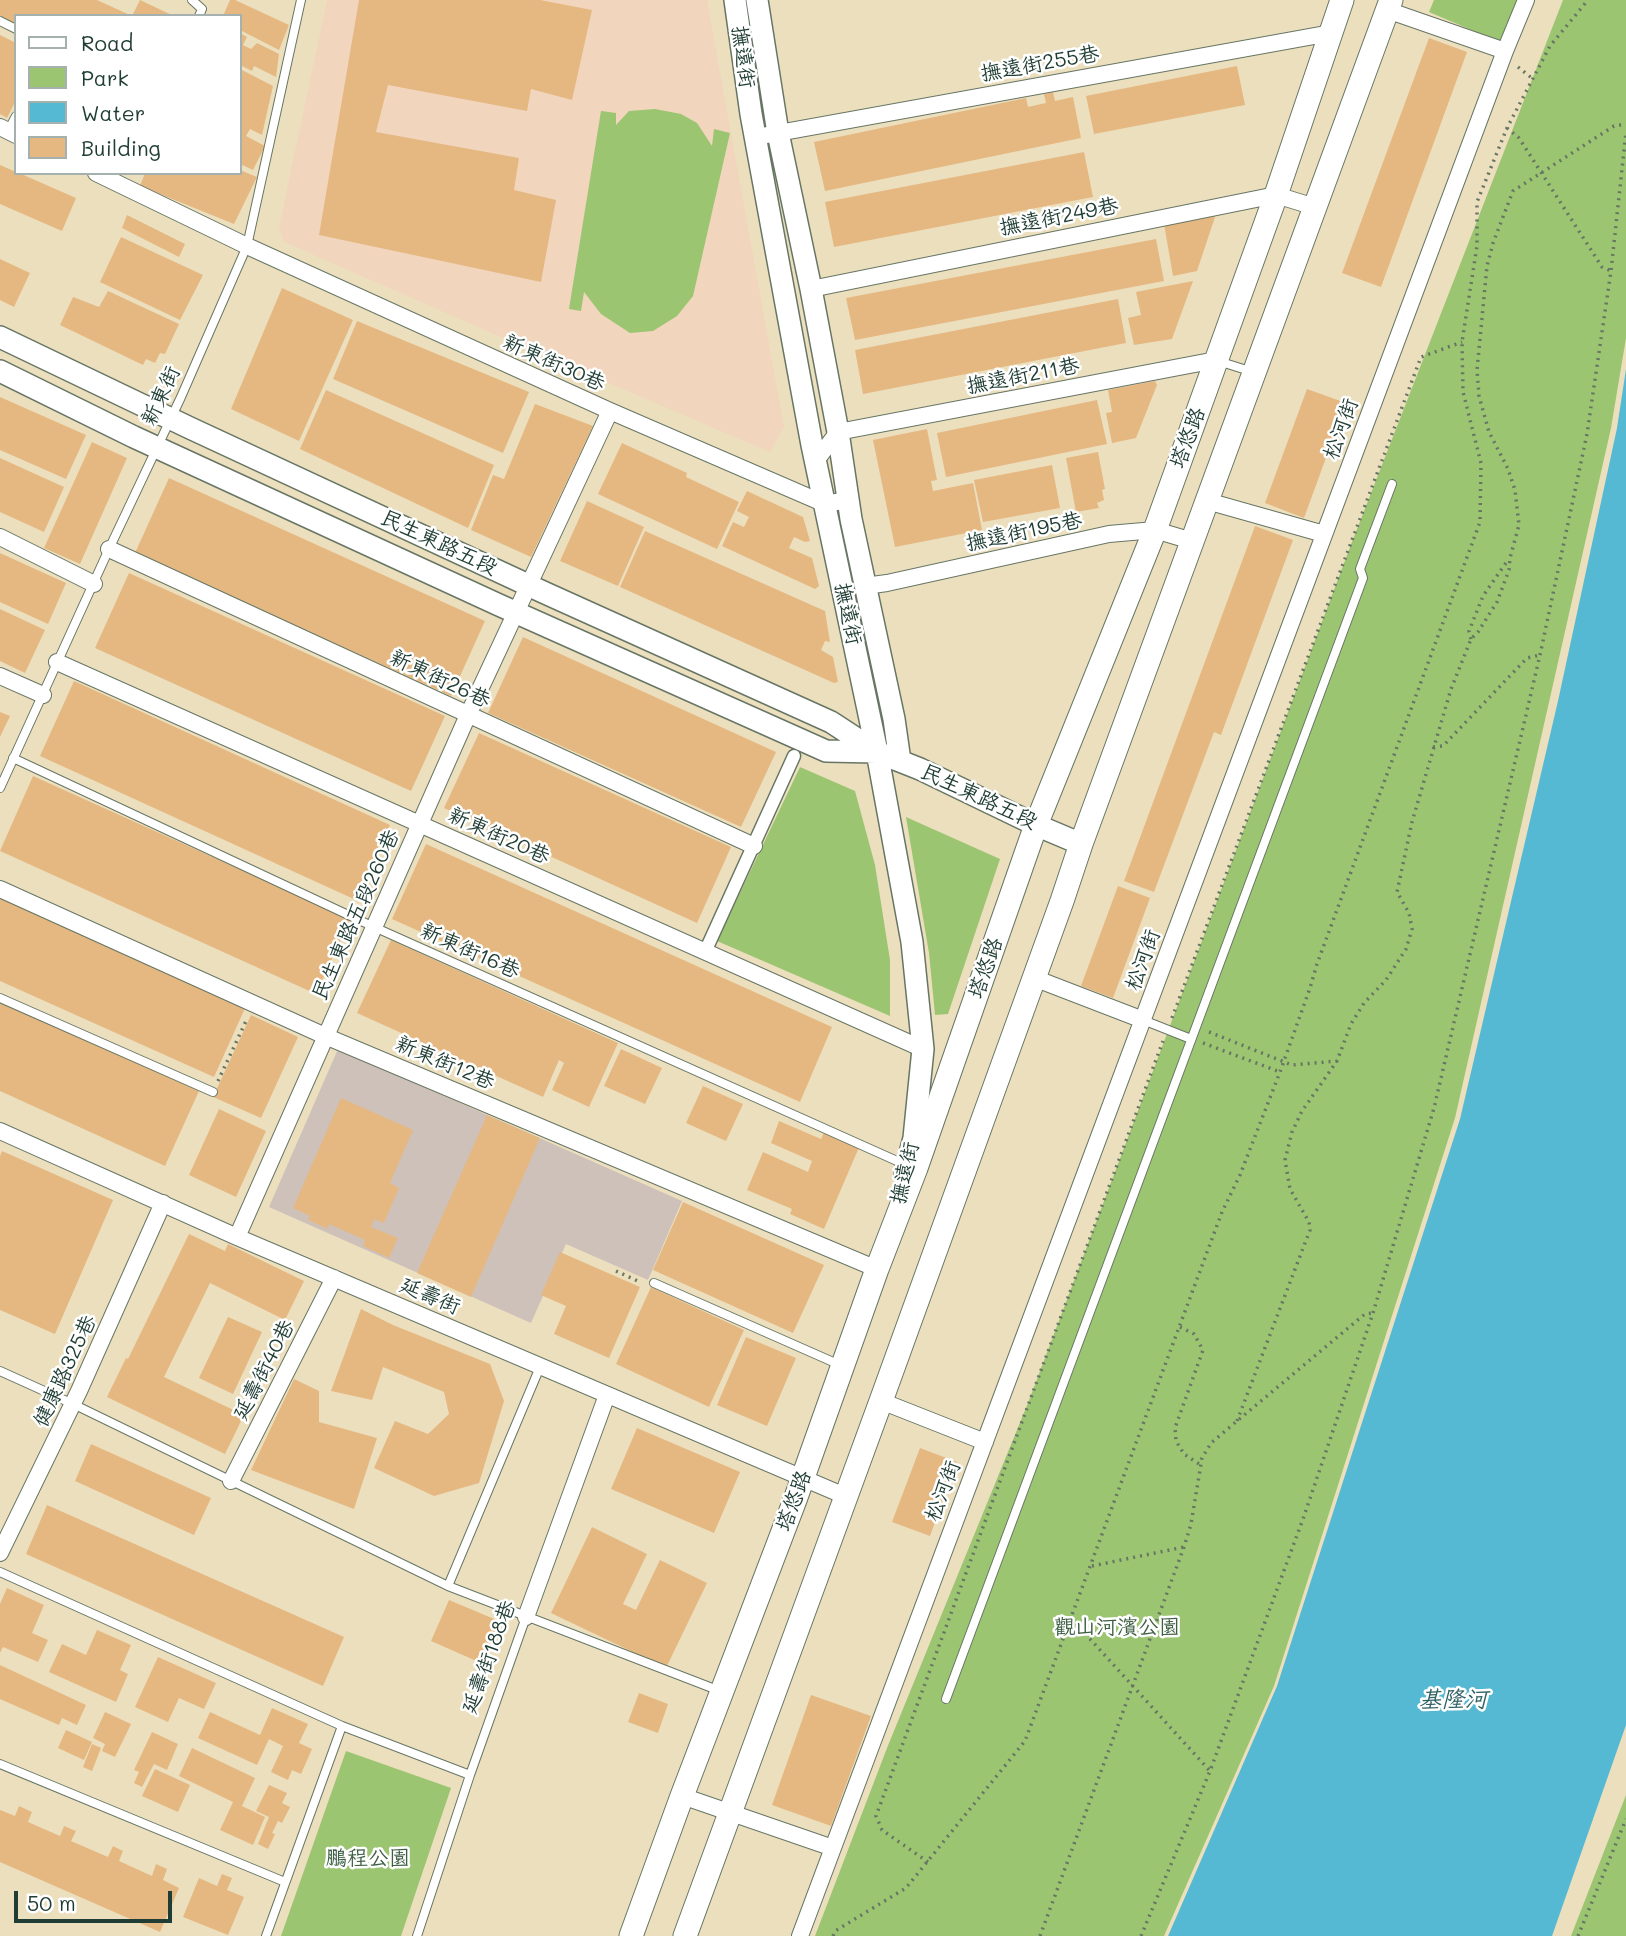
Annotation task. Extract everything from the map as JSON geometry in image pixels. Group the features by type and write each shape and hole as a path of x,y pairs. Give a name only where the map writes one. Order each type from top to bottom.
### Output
{"main road":[{"name":"塔悠路","path":"631,1936 803,1479 892,1229 911,1167 1036,825 1155,530 1276,195 1342,0"},
{"name":"塔悠路","path":"685,1936 1389,5"}],"street":[{"name":"撫遠街","path":"735,0 756,137 815,461 877,752 912,942 923,1049 911,1167"},
{"name":"撫遠街","path":"757,0 778,133 811,289 848,500 901,761"},
{"name":"松河街","path":"800,1936 1526,0"},
{"path":"1389,5 1505,51"},
{"name":"撫遠街255巷","path":"756,137 1331,33"},
{"name":"新東街30巷","path":"100,175 247,246 610,411 825,504"},
{"name":"撫遠街249巷","path":"811,289 1276,195 1315,207"},
{"name":"民生東路五段","path":"0,337 170,419 831,722 877,752 1081,844"},
{"name":"撫遠街211巷","path":"838,432 1216,360"},
{"name":"民生東路五段","path":"0,371 516,612 826,751 877,752"},
{"name":"民生東路五段260巷","path":"237,1237 419,823 610,411"},
{"path":"815,461 838,432"},
{"path":"825,504 848,500"},
{"path":"1207,501 1324,534"},
{"name":"撫遠街195巷","path":"865,586 1109,534 1155,530 1192,541"},
{"path":"0,537 94,584"},
{"name":"新東街26巷","path":"109,549 754,846"},
{"name":"新東街20巷","path":"57,662 923,1049"},
{"path":"0,676 43,695"},
{"path":"705,952 794,756"},
{"name":"新東街12巷","path":"0,889 325,1036 877,1269"},
{"path":"1034,978 1143,1020"},
{"name":"延壽街","path":"0,1131 237,1237 845,1496"},
{"name":"健康路325巷","path":"0,1553 73,1404 163,1203"},
{"name":"延壽街40巷","path":"231,1481 334,1278"},
{"name":"延壽街188巷","path":"526,1617 607,1395"},
{"path":"881,1401 985,1442"},
{"path":"682,1796 833,1848"}],"lane":[{"path":"191,0 202,9 201,14"},
{"name":"新東街","path":"0,788 247,246 301,0"},
{"path":"1216,360 1254,372"},
{"path":"946,1699 1363,578 1360,569 1392,484"},
{"name":"新東街16巷","path":"13,758 374,927 911,1167"},
{"path":"0,998 213,1092"},
{"path":"1143,1020 1191,1039"},
{"path":"654,1283 843,1366"},
{"path":"448,1586 540,1367"},
{"path":"0,1371 448,1586 723,1692"},
{"path":"0,1572 342,1726 470,1775"},
{"name":"延壽街188巷","path":"417,1936 526,1617"},
{"path":"266,1936 342,1726"},
{"path":"0,1764 285,1882"}],"path":[{"path":"833,1936 835,1931 906,1888 1025,1741 1222,1212 1240,1175 1280,1072 1317,964 1480,523 1481,463 1463,392 1462,342 1477,246 1477,202 1507,128 1550,46 1588,0"},
{"path":"1517,66 1533,79"},
{"path":"1237,1421 1310,1230 1309,1222 1290,1189 1285,1160 1292,1132 1302,1111 1337,1061 1351,1024 1364,1003 1386,980 1406,949 1412,929 1409,914 1396,892 1412,822 1451,689 1471,639 1497,602 1509,570 1519,525 1515,490 1508,469 1489,432 1479,396 1477,370 1487,266 1493,243 1513,191 1614,126 1626,124"},
{"path":"1507,128 1519,138 1602,267 1611,271"},
{"path":"1141,1936 1210,1771 1303,1519 1373,1313 1434,1108 1540,655 1587,434 1611,271 1626,132"},
{"path":"928,1862 882,1830 876,1816 1167,1029 1421,357 1462,342"},
{"path":"1471,639 1469,631 1483,596 1510,558"},
{"path":"1433,747 1443,746 1527,658 1540,655"},
{"path":"213,1092 254,1003"},
{"path":"1195,1027 1292,1065 1337,1061"},
{"path":"1191,1039 1280,1072"},
{"path":"616,1271 647,1285 654,1283"},
{"path":"1040,1936 1184,1547 1191,1524 1199,1464 1211,1443 1365,1314 1373,1313"},
{"path":"1180,1327 1194,1334 1203,1350 1175,1428 1176,1441 1184,1454 1199,1464"},
{"path":"991,1473 1000,1483"},
{"path":"1092,1566 1184,1547"},
{"path":"1071,1618 1210,1771"},
{"path":"1578,1936 1626,1819"}],"shaded area":[{"path":"327,0 707,0 784,427 770,452 284,242 279,227"},
{"path":"338,1049 682,1201 648,1280 566,1244 531,1323 269,1207"}],"green space":[{"path":"1434,0 1528,0 1509,46 1429,12"},
{"name":"觀山河濱公園","path":"1563,0 1626,0 1626,338 1611,428 1455,1118 1274,1686 1164,1936 815,1936 887,1748 1028,1403 1352,542"},
{"path":"655,109 681,114 697,123 712,146 714,129 730,133 693,296 677,316 653,331 630,333 601,314 584,292 581,311 569,309 601,111 616,113 616,125 629,111"},
{"path":"800,767 855,791 875,865 890,960 890,1016 717,941"},
{"path":"906,817 1000,859 948,1014 935,1015 929,953"},
{"name":"鵬程公園","path":"346,1751 451,1788 401,1936 281,1936"},
{"path":"1626,1795 1626,1936 1571,1936"}],"water":[{"name":"基隆河","path":"1626,369 1626,1725 1552,1936 1168,1936 1277,1686 1460,1119 1558,701 1617,428"}],"building":[{"path":"0,0 97,0 128,14 14,14 14,23 0,16"},
{"path":"140,0 170,14 133,14"},
{"path":"230,0 235,0 289,25 279,50 242,31 242,14 224,14"},
{"path":"359,0 540,0 592,10 572,100 531,89 527,111 388,85 376,132 519,158 514,190 556,200 541,282 319,235"},
{"path":"242,34 247,37 243,45 251,49 257,43 279,54 276,77 254,66 252,71 242,66"},
{"path":"0,35 14,42 14,104 7,118 0,114"},
{"path":"1429,38 1467,52 1381,287 1342,273"},
{"path":"1237,66 1245,105 1094,134 1086,96"},
{"path":"242,70 273,86 262,135 250,129 246,136 265,146 253,170 242,165"},
{"path":"1053,92 1055,101 1073,97 1081,138 825,191 814,142 1026,98 1028,107 1046,103 1044,94"},
{"path":"1084,152 1093,197 834,247 825,202"},
{"path":"0,165 14,171 14,175 24,175 76,198 62,231 0,204"},
{"path":"242,171 257,177 234,224 140,186 144,175 242,175"},
{"path":"1216,214 1197,271 1173,276 1164,224"},
{"path":"127,215 185,244 179,257 122,228"},
{"path":"121,237 203,275 180,320 100,282"},
{"path":"1156,239 1164,281 855,340 846,298"},
{"path":"0,259 30,273 14,307 0,300"},
{"path":"1193,281 1172,339 1134,345 1128,318 1141,315 1136,292"},
{"path":"282,288 353,320 299,441 231,409"},
{"path":"108,291 179,324 165,354 160,353 155,363 146,359 143,365 60,325 73,297 99,307"},
{"path":"1118,299 1126,343 863,394 855,350"},
{"path":"357,321 529,392 503,453 333,379"},
{"path":"1155,381 1157,385 1136,438 1112,443 1106,413 1112,412 1108,390"},
{"path":"1307,389 1346,403 1304,518 1265,503"},
{"path":"326,390 494,465 468,528 300,449"},
{"path":"0,397 86,435 66,479 0,450"},
{"path":"1097,400 1107,444 946,477 937,433"},
{"path":"535,404 593,426 531,557 471,530 493,475 504,479"},
{"path":"927,429 937,480 931,481 933,491 973,483 982,530 895,547 873,440"},
{"path":"92,442 127,458 80,564 44,548"},
{"path":"622,443 687,473 686,477 739,502 717,549 598,494"},
{"path":"1098,452 1105,489 1102,490 1104,500 1097,503 1099,508 1076,512 1066,458"},
{"path":"0,458 64,487 44,532 0,512"},
{"path":"1052,465 1060,508 983,522 974,480"},
{"path":"169,478 485,621 451,696 135,553"},
{"path":"747,491 803,517 810,541 805,542 794,537 789,548 812,558 819,586 815,589 722,546 733,522 744,527 749,517 737,511"},
{"path":"587,501 644,527 618,586 560,561"},
{"path":"1255,526 1293,540 1221,735 1214,732 1154,892 1124,881"},
{"path":"645,531 825,611 830,642 825,641 821,650 833,657 838,682 834,683 620,587"},
{"path":"0,553 66,583 48,624 0,602"},
{"path":"129,573 445,716 411,791 95,648"},
{"path":"0,609 45,630 25,673 0,661"},
{"path":"523,637 776,752 741,827 488,713"},
{"path":"74,681 390,825 356,900 40,756"},
{"path":"0,712 10,716 0,737"},
{"path":"479,733 731,847 697,923 444,808"},
{"path":"33,776 350,919 316,994 0,851"},
{"path":"426,844 832,1027 800,1102 392,919"},
{"path":"1118,886 1150,898 1113,998 1081,986"},
{"path":"0,896 246,1006 214,1077 0,981"},
{"path":"391,940 618,1043 589,1107 552,1090 564,1063 559,1060 543,1097 357,1013"},
{"path":"0,1001 199,1091 165,1166 0,1091"},
{"path":"251,1015 298,1037 261,1118 213,1097"},
{"path":"621,1049 662,1068 645,1104 604,1086"},
{"path":"703,1086 743,1104 726,1141 686,1123"},
{"path":"341,1098 413,1130 390,1183 399,1188 384,1223 374,1219 371,1227 398,1238 389,1258 363,1246 365,1240 329,1224 328,1229 308,1220 310,1216 293,1208"},
{"path":"219,1109 266,1131 236,1197 189,1175"},
{"path":"487,1115 540,1138 471,1297 417,1273"},
{"path":"779,1121 821,1139 825,1130 860,1145 824,1229 790,1214 792,1209 747,1190 763,1152 808,1172 812,1161 771,1143"},
{"path":"2,1151 113,1200 55,1334 0,1310"},
{"path":"683,1202 824,1265 793,1333 653,1270"},
{"path":"189,1234 225,1251 228,1244 304,1281 285,1320 210,1283 164,1377 244,1415 225,1454 107,1397"},
{"path":"560,1252 640,1287 609,1358 554,1334 566,1306 541,1295"},
{"path":"651,1287 744,1330 709,1407 616,1364"},
{"path":"361,1309 393,1325 490,1364 504,1401 479,1483 434,1496 374,1468 395,1421 428,1434 449,1414 444,1392 383,1367 372,1400 331,1391"},
{"path":"228,1317 262,1332 233,1394 199,1378"},
{"path":"746,1337 796,1358 767,1426 717,1405"},
{"path":"294,1379 319,1391 319,1422 377,1438 354,1509 251,1470"},
{"path":"637,1428 740,1472 714,1533 611,1489"},
{"path":"91,1444 211,1498 194,1535 75,1481"},
{"path":"920,1448 957,1462 930,1536 892,1522"},
{"path":"47,1505 344,1637 323,1686 26,1554"},
{"path":"592,1527 647,1554 623,1604 636,1610 660,1560 707,1583 666,1668 551,1613"},
{"path":"7,1588 44,1605 32,1633 48,1640 38,1662 3,1647 0,1653 0,1604"},
{"path":"449,1600 499,1621 481,1663 431,1641"},
{"path":"97,1630 131,1645 120,1670 128,1674 116,1702 49,1672 62,1644 86,1655"},
{"path":"158,1657 216,1683 204,1709 179,1698 168,1722 135,1707"},
{"path":"0,1665 86,1705 77,1725 62,1718 59,1725 0,1699"},
{"path":"639,1693 668,1704 658,1733 628,1722"},
{"path":"811,1695 871,1716 831,1826 772,1805"},
{"path":"272,1708 308,1724 299,1743 312,1749 301,1774 292,1770 288,1780 271,1772 283,1746 269,1739 257,1765 198,1738 210,1712 260,1735"},
{"path":"105,1712 131,1724 115,1757 102,1751 105,1744 93,1738"},
{"path":"66,1730 92,1742 84,1760 58,1748"},
{"path":"152,1732 178,1744 167,1770 154,1764 142,1787 134,1783 139,1772 134,1770"},
{"path":"92,1744 101,1748 92,1771 83,1767"},
{"path":"192,1748 255,1778 242,1806 265,1817 253,1845 220,1830 233,1802 179,1776"},
{"path":"155,1769 190,1785 178,1812 142,1796"},
{"path":"269,1785 287,1793 282,1803 290,1807 282,1823 278,1821 268,1849 258,1844 269,1817 256,1811"},
{"path":"19,1806 32,1812 28,1822 60,1836 64,1826 76,1831 71,1841 108,1857 113,1846 123,1851 119,1861 152,1876 156,1864 167,1869 163,1880 179,1888 160,1932 0,1862 0,1810 15,1816"},
{"path":"222,1874 232,1878 227,1890 244,1897 228,1935 183,1917 199,1878 217,1886"}]}
